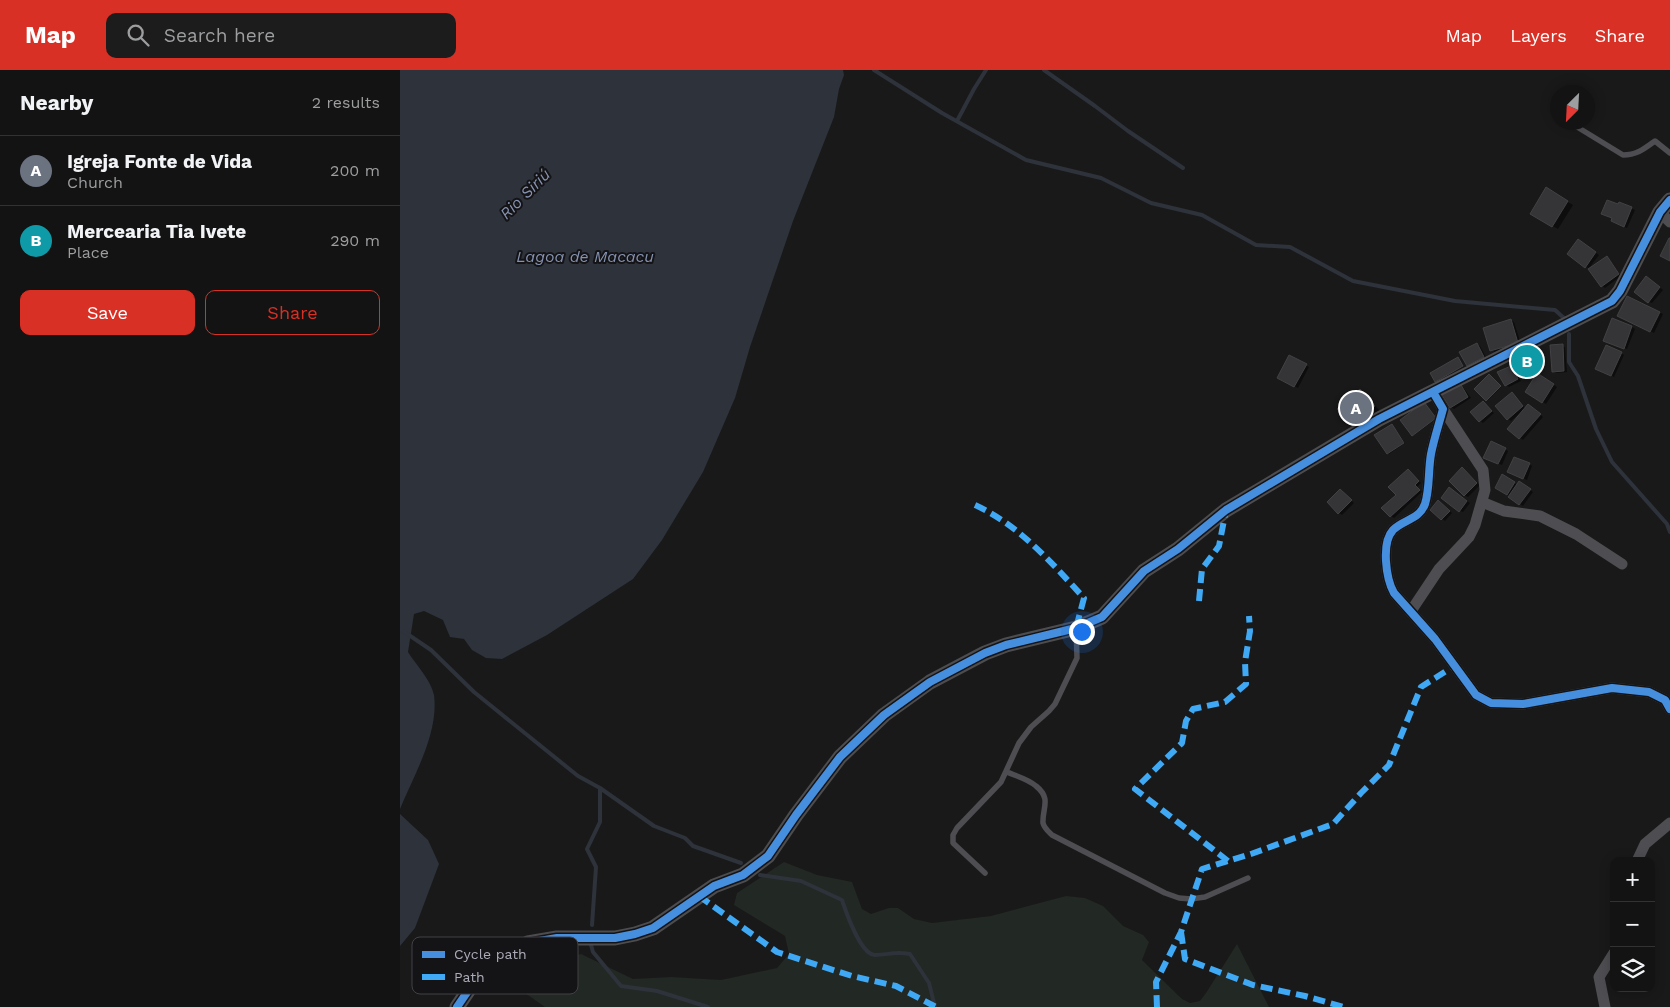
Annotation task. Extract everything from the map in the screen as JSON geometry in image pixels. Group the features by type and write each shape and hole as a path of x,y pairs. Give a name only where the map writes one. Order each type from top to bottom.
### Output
{"street":[{"path":"578,938 615,938 653,928 714,886 743,875 768,856 840,757 884,715 930,682 1006,644 1076,628 1102,617 1144,571 1178,549 1226,510 1379,419 1612,301 1665,217 1670,200"},
{"path":"1411,611 1439,569 1469,537 1475,525 1485,490 1483,470 1433,392"},
{"path":"1443,409 1431,455 1429,483 1424,505 1419,515 1392,530 1386,546 1390,586 1398,599 1436,639 1476,695 1491,703 1523,704 1612,688 1649,692 1665,700 1670,709"},
{"path":"1482,502 1504,510 1540,516 1576,534 1622,564"},
{"path":"1639,857 1645,844 1670,824"},
{"path":"1605,1007 1599,977 1610,959"},
{"path":"457,1007 466,994"}],"lane":[{"path":"1582,130 1623,155 1633,155 1640,152 1655,141 1670,153"},
{"path":"986,872 953,843 953,835 957,828 1001,782 1019,743 1031,727 1055,704 1077,658 1076,628"},
{"path":"1006,772 1032,783 1042,794 1046,804 1043,824 1052,835 1165,893 1191,899 1205,897 1248,878"}],"shaded area":[{"path":"784,862 817,875 852,882 862,909 871,914 889,908 898,908 914,919 932,923 991,916 1066,896 1085,898 1103,906 1123,926 1143,935 1149,942 1142,960 1182,999 1190,1003 1200,1001 1237,944 1269,1007 545,1007 526,994 578,994 578,955 581,954 633,979 671,977 721,980 777,968 789,954 785,936 734,905 737,893"}],"water":[{"name":"Lagoa de Macacu","path":"400,70 843,70 844,75 839,89 834,117 793,221 750,347 735,398 703,472 662,540 633,579 547,635 502,659 486,658 472,650 464,639 450,637 443,620 424,611 414,614 408,652 430,684 434,695 435,709 433,724 424,754 400,809"},
{"path":"400,814 428,840 439,864 415,928 400,946"}],"building":[{"path":"1546,187 1568,201 1552,227 1530,214"},
{"path":"1607,200 1632,207 1624,227 1611,221 1612,218 1601,214"},
{"path":"1670,238 1670,261 1660,256"},
{"path":"1578,239 1596,252 1585,268 1567,254"},
{"path":"1607,256 1619,274 1601,287 1588,269"},
{"path":"1646,276 1660,287 1648,303 1634,292"},
{"path":"1627,296 1660,312 1650,332 1617,316"},
{"path":"1612,318 1632,326 1624,349 1603,341"},
{"path":"1511,319 1518,343 1490,351 1483,328"},
{"path":"1477,343 1484,357 1467,366 1459,352"},
{"path":"1563,344 1564,371 1552,372 1550,345"},
{"path":"1606,345 1622,352 1611,376 1595,369"},
{"path":"1535,352 1539,361 1518,370 1514,360"},
{"path":"1289,355 1307,364 1294,387 1277,378"},
{"path":"1458,357 1463,366 1435,382 1430,373"},
{"path":"1511,366 1518,379 1505,386 1497,372"},
{"path":"1537,373 1554,384 1542,403 1525,392"},
{"path":"1489,374 1501,386 1486,401 1474,389"},
{"path":"1460,383 1468,397 1450,408 1442,395"},
{"path":"1360,389 1375,406 1352,426 1337,409"},
{"path":"1512,392 1523,406 1507,420 1495,406"},
{"path":"1483,401 1492,411 1479,422 1470,412"},
{"path":"1424,402 1436,418 1412,436 1400,420"},
{"path":"1528,404 1541,414 1519,439 1507,429"},
{"path":"1392,424 1404,443 1387,454 1374,435"},
{"path":"1491,441 1506,448 1498,464 1483,458"},
{"path":"1514,457 1530,463 1523,479 1507,472"},
{"path":"1462,467 1477,483 1464,496 1449,481"},
{"path":"1408,469 1419,481 1415,485 1420,490 1390,517 1381,508 1396,495 1388,487"},
{"path":"1502,474 1515,482 1507,495 1495,488"},
{"path":"1519,481 1531,489 1519,505 1508,497"},
{"path":"1449,487 1467,501 1459,512 1441,498"},
{"path":"1340,489 1352,500 1338,514 1327,502"},
{"path":"1438,500 1450,511 1441,520 1430,510"}],"waterway":[{"path":"874,70 942,113 1026,160 1101,178 1151,203 1202,215 1256,245 1290,247 1353,281 1455,301 1555,310 1565,319"},
{"path":"957,121 986,70"},
{"path":"1044,70 1183,168"},
{"path":"1569,334 1569,362 1578,376 1596,429 1612,462 1667,524 1670,532"},
{"path":"400,629 431,650 474,692 578,776 600,788 654,826 685,838 693,846 741,863"},
{"path":"592,925 596,867 587,849 600,822 600,788"},
{"path":"760,875 801,881 842,900 859,941 870,953 875,955 910,954 929,983 935,1007"},
{"path":"591,945 593,952 621,986 657,991 708,1007"}],"marked path":[{"path":"975,505 991,513 1020,534 1047,558 1084,598 1076,628"},
{"path":"1199,601 1202,569 1219,546 1226,510"},
{"path":"1228,861 1135,789 1182,743 1186,721 1193,709 1225,702 1246,684 1245,662 1250,631 1249,616"},
{"path":"1157,1007 1156,982 1181,932 1202,869 1251,854 1333,824 1389,765 1421,687 1454,666"},
{"path":"699,896 777,952 852,976 896,986 936,1007"},
{"path":"1181,932 1185,959 1253,985 1305,996 1344,1007"}],"cycle path":[{"path":"578,938 615,938 653,928 714,886 743,875 768,856 840,757 884,715 930,682 985,653 1006,645 1076,628 1102,617 1144,571 1178,549 1226,510 1379,419 1612,301 1620,291 1660,212 1670,200"},
{"path":"1433,392 1443,409 1431,454 1428,492 1425,504 1419,513 1393,530 1387,543 1387,570 1394,593 1435,639 1476,695 1491,703 1523,704 1612,688 1649,692 1665,700 1670,709"},
{"path":"457,1007 466,994"}],"place":[{"name":"Mercearia Tia Ivete","path":"1527,361"},
{"name":"Igreja Fonte de Vida","path":"1356,408"}],"water label":[{"name":"Rio Siriú","path":"525,194"}]}
